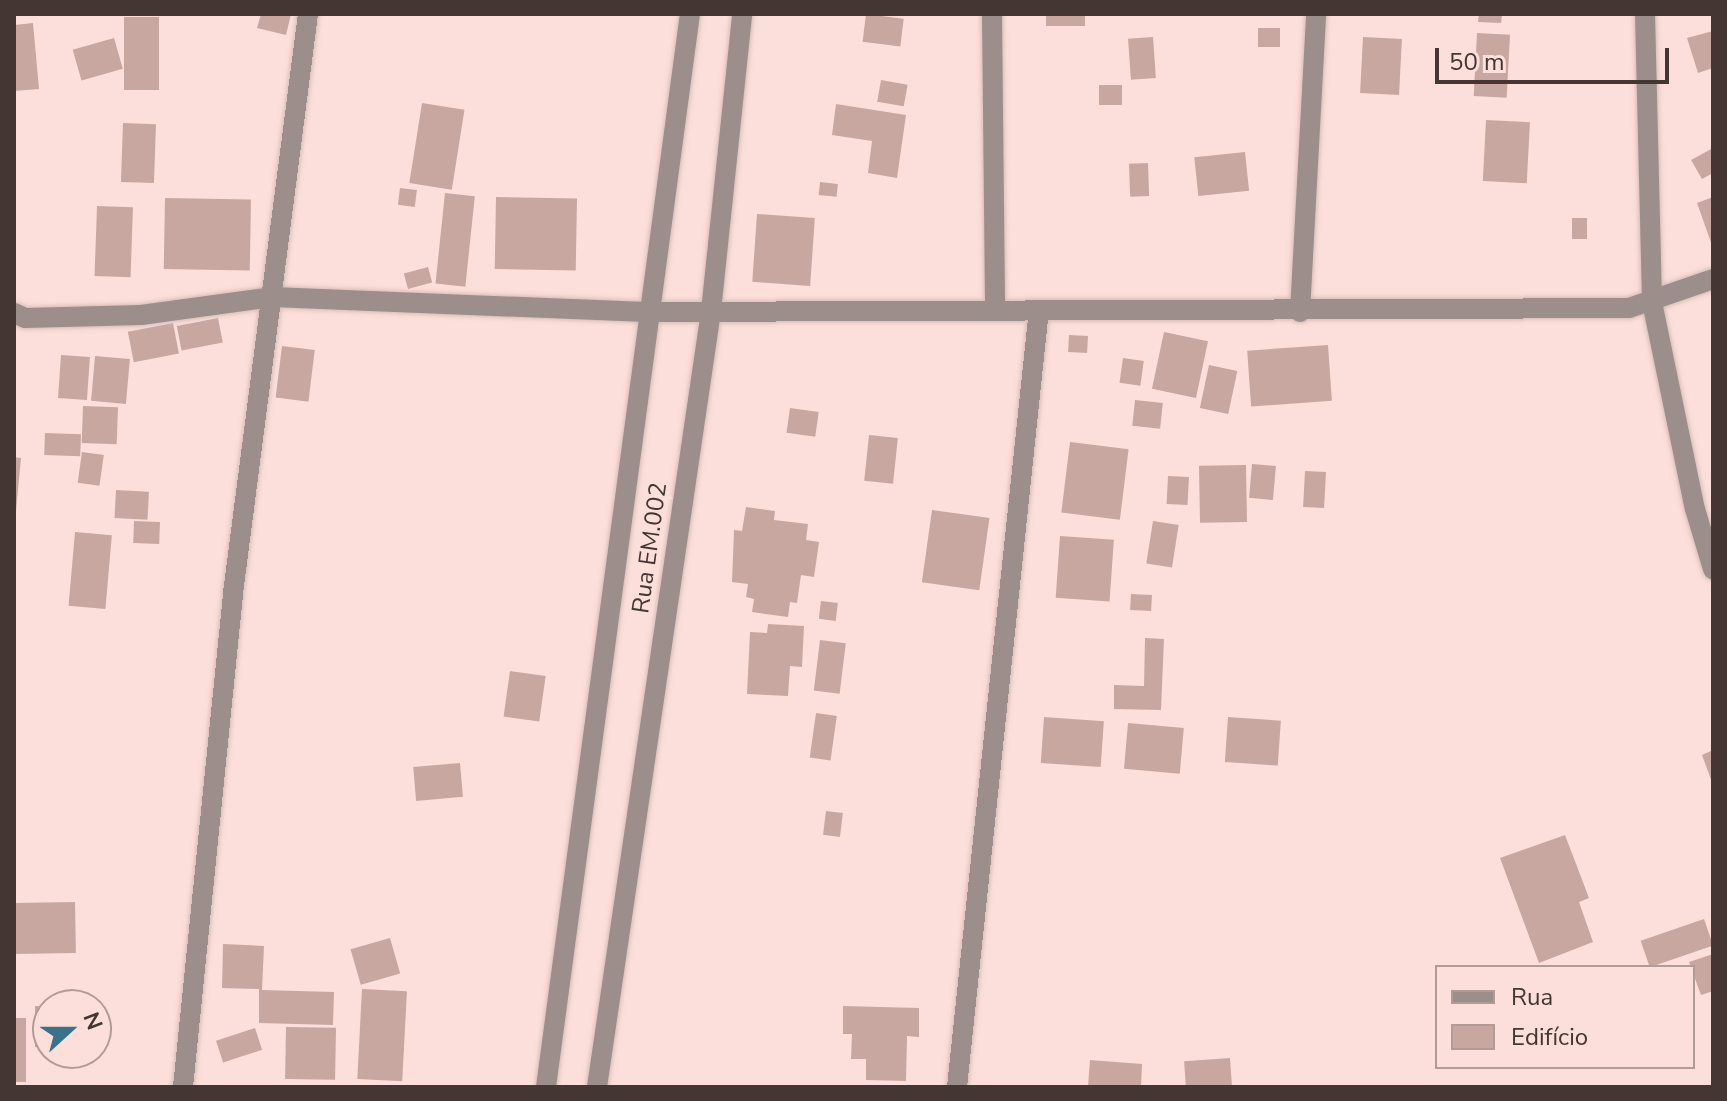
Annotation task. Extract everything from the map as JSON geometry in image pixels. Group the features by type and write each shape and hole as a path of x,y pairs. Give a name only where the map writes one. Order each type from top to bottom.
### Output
{"street":[{"path":"183,1087 233,593 308,14"},
{"name":"Rua EM.002","path":"546,1087 653,312 690,14"},
{"name":"Rua EM.002","path":"597,1087 711,311 742,14"},
{"path":"992,14 995,310"},
{"path":"1300,312 1316,14"},
{"path":"1645,14 1652,302 1713,569"},
{"path":"14,313 25,318 141,315 272,297 653,312 1300,312 1629,308 1713,279"},
{"path":"957,1087 1039,310"}],"building":[{"path":"261,14 291,14 286,35 257,28"},
{"path":"866,14 904,19 900,46 863,42"},
{"path":"1046,14 1085,14 1085,26 1046,26"},
{"path":"1479,14 1502,14 1501,23 1478,22"},
{"path":"124,17 159,17 159,90 124,90"},
{"path":"33,23 39,89 14,91 14,25"},
{"path":"1258,28 1280,28 1280,47 1258,47"},
{"path":"1713,31 1713,68 1698,73 1687,38"},
{"path":"1477,33 1510,35 1507,98 1474,96"},
{"path":"1153,37 1156,78 1131,80 1128,39"},
{"path":"1363,37 1402,39 1399,95 1360,93"},
{"path":"114,38 123,69 81,81 73,50"},
{"path":"881,80 908,85 904,106 877,102"},
{"path":"1099,85 1122,85 1122,105 1099,105"},
{"path":"422,103 464,110 452,190 409,183"},
{"path":"836,104 906,115 897,178 868,173 872,141 832,135"},
{"path":"1486,120 1530,122 1527,183 1483,181"},
{"path":"123,123 156,124 154,183 121,182"},
{"path":"1713,148 1713,173 1702,179 1691,160"},
{"path":"1245,152 1249,191 1198,196 1194,157"},
{"path":"1148,163 1149,196 1130,197 1129,164"},
{"path":"820,182 838,184 837,197 819,195"},
{"path":"400,188 417,190 415,207 398,205"},
{"path":"445,193 475,196 465,287 435,284"},
{"path":"496,197 577,198 576,270 495,269"},
{"path":"1713,197 1713,248 1697,203"},
{"path":"165,198 251,200 250,270 164,269"},
{"path":"97,206 133,207 131,277 95,276"},
{"path":"757,214 815,218 810,286 752,282"},
{"path":"1572,218 1587,218 1587,239 1572,239"},
{"path":"428,267 432,282 408,289 404,273"},
{"path":"218,318 223,343 182,351 177,326"},
{"path":"173,323 179,353 134,362 128,332"},
{"path":"1164,332 1208,341 1196,398 1152,389"},
{"path":"1069,335 1088,336 1087,353 1068,352"},
{"path":"1328,345 1332,401 1251,407 1247,351"},
{"path":"282,346 315,350 308,402 276,398"},
{"path":"61,355 90,357 87,400 58,398"},
{"path":"95,356 130,359 126,404 91,401"},
{"path":"1123,358 1144,361 1140,386 1120,383"},
{"path":"1209,365 1237,371 1228,414 1200,408"},
{"path":"1135,400 1163,403 1160,429 1132,426"},
{"path":"83,406 118,407 117,444 82,443"},
{"path":"790,408 819,412 815,437 787,433"},
{"path":"45,433 81,434 80,456 44,455"},
{"path":"869,435 898,438 893,484 864,481"},
{"path":"1070,442 1129,449 1120,520 1061,512"},
{"path":"82,452 104,455 99,486 78,483"},
{"path":"14,457 21,458 16,511 14,510"},
{"path":"1252,464 1276,466 1273,500 1249,498"},
{"path":"1246,465 1247,522 1200,523 1199,466"},
{"path":"1305,471 1326,472 1324,508 1303,507"},
{"path":"1168,476 1189,477 1188,505 1167,504"},
{"path":"116,490 149,492 147,520 115,518"},
{"path":"746,507 775,511 774,520 808,524 806,540 819,542 814,577 801,575 797,603 790,602 788,617 752,612 754,599 746,597 748,584 732,582 734,530 742,531"},
{"path":"932,510 989,518 979,590 922,582"},
{"path":"134,521 160,522 159,544 133,543"},
{"path":"1153,521 1179,525 1172,568 1146,563"},
{"path":"75,532 112,535 105,609 69,606"},
{"path":"1060,536 1114,540 1110,602 1056,598"},
{"path":"1131,594 1152,595 1151,611 1130,610"},
{"path":"821,601 838,603 836,621 819,619"},
{"path":"768,624 804,626 802,667 790,666 788,696 747,694 750,632 767,633"},
{"path":"1145,638 1164,639 1161,710 1114,709 1114,685 1144,686"},
{"path":"820,640 846,643 840,694 814,691"},
{"path":"510,671 546,676 539,722 504,717"},
{"path":"816,713 837,716 831,760 810,758"},
{"path":"1044,717 1104,721 1101,767 1041,763"},
{"path":"1228,717 1281,721 1278,766 1225,762"},
{"path":"1128,723 1184,728 1180,774 1124,769"},
{"path":"1713,750 1713,785 1702,755"},
{"path":"460,763 463,797 416,801 413,767"},
{"path":"826,811 843,813 840,837 823,835"},
{"path":"1565,835 1589,898 1579,902 1593,942 1539,963 1500,858"},
{"path":"75,902 76,953 15,954 14,903"},
{"path":"1704,919 1713,946 1649,965 1641,941"},
{"path":"390,938 400,974 361,985 351,949"},
{"path":"223,944 264,946 262,990 334,992 333,1025 259,1023 259,989 222,988"},
{"path":"1713,954 1713,991 1701,995 1695,978 1695,965 1689,962"},
{"path":"362,989 407,991 402,1081 357,1079"},
{"path":"843,1006 919,1008 919,1037 907,1036 906,1081 866,1080 866,1059 851,1059 852,1034 843,1034"},
{"path":"14,1018 26,1018 26,1082 14,1082"},
{"path":"286,1027 336,1028 335,1080 285,1079"},
{"path":"255,1028 262,1050 223,1063 216,1041"},
{"path":"1230,1058 1232,1087 1186,1087 1184,1061"},
{"path":"1090,1060 1142,1064 1141,1087 1088,1087"}]}
